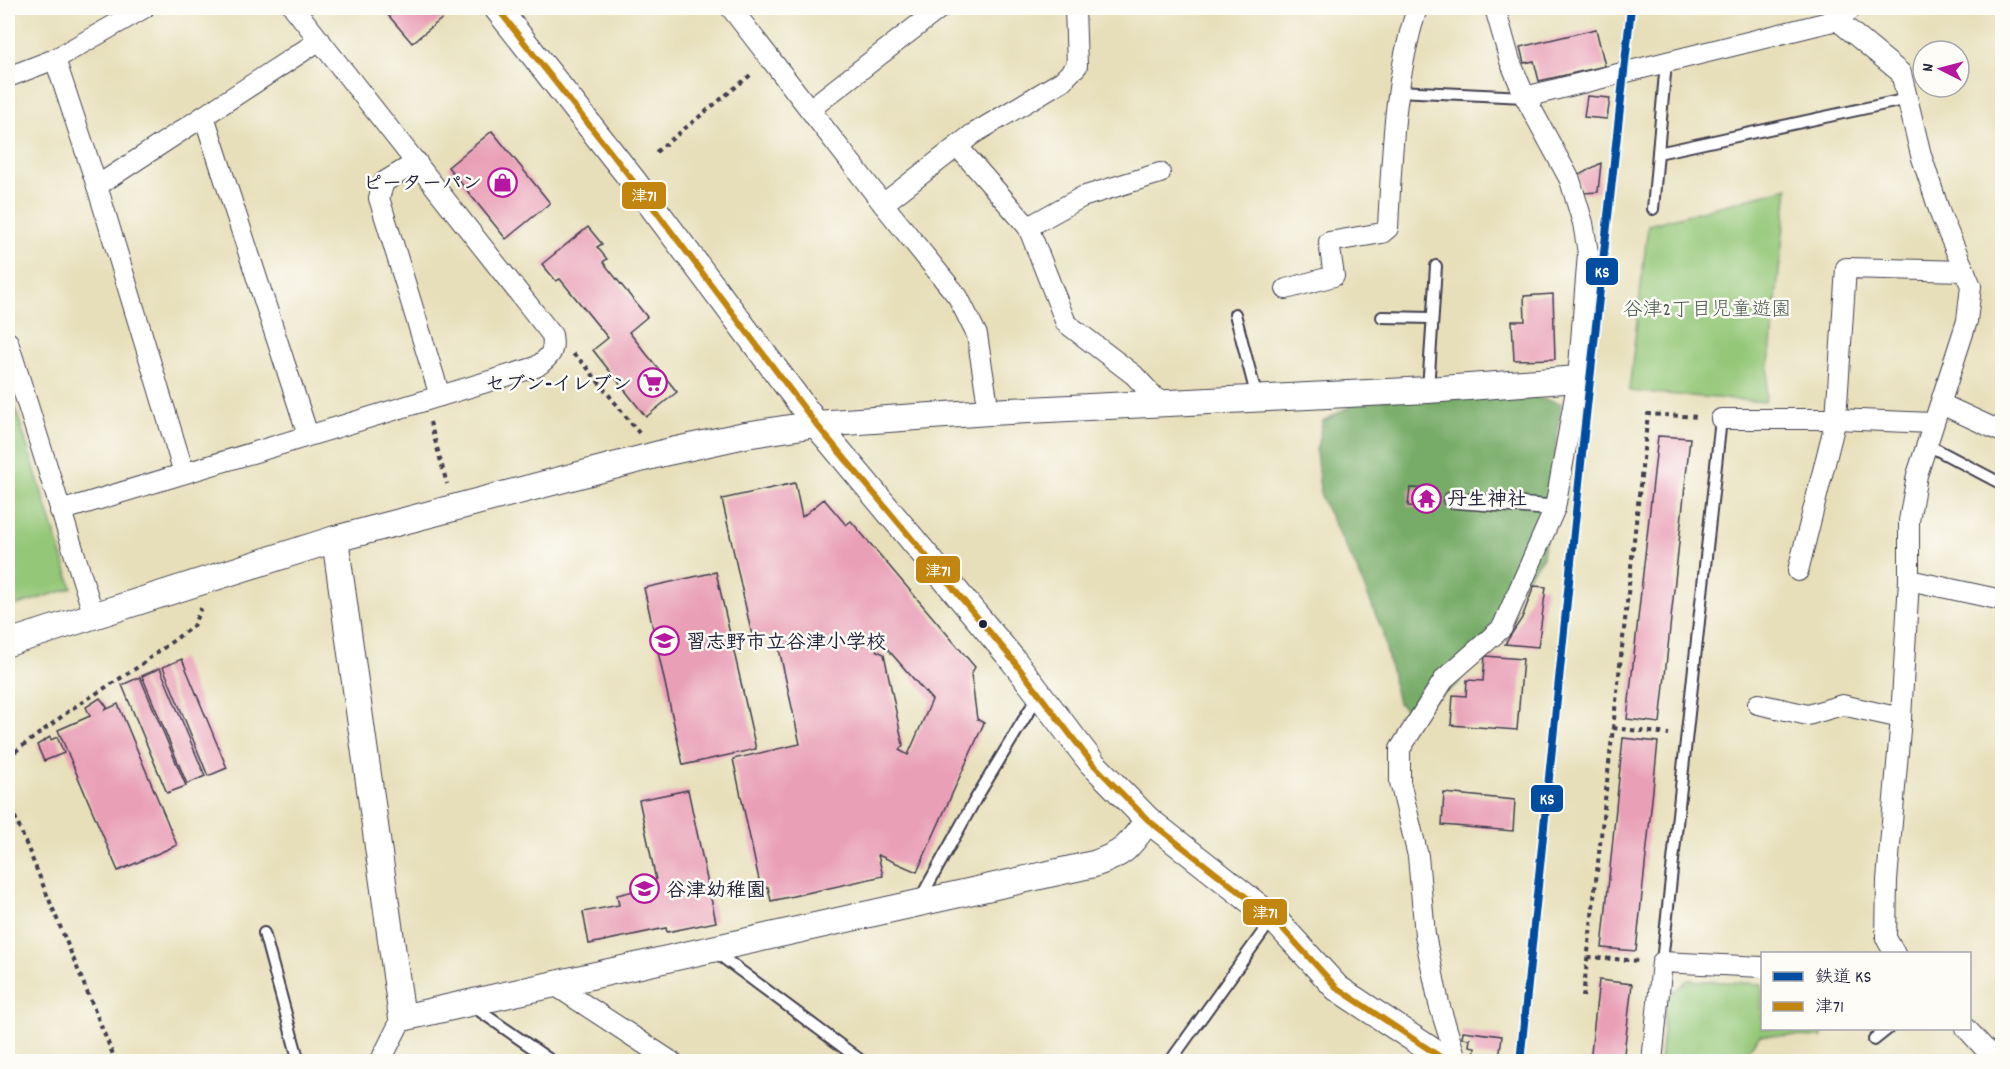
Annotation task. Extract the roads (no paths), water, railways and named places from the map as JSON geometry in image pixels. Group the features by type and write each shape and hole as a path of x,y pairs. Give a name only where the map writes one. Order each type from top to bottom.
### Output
{"street":[{"path":"8,77 55,59 144,8"},
{"path":"60,511 536,367 550,357 554,347 552,335 294,8"},
{"path":"497,8 634,182 816,424 1013,660 1038,696 1092,763 1148,820 1273,918 1337,988 1449,1062"},
{"path":"731,8 958,297 977,335 989,412"},
{"path":"810,109 940,8"},
{"path":"883,204 973,134 1062,81 1077,66 1075,8"},
{"path":"1286,289 1334,276 1329,242 1382,233 1388,228 1397,92 1404,49 1417,8"},
{"path":"1457,1062 1439,1004 1425,935 1418,856 1400,782 1400,749 1445,678 1502,628 1554,508 1578,379 1588,253 1583,223 1570,180 1525,97 1510,61 1495,8"},
{"path":"1525,97 1666,62 1852,8"},
{"path":"1835,14 1901,73 1924,165 1941,216 1971,286 1967,321 1941,404 1932,423 1917,475 1909,521 1909,580 1901,718 1887,880 1886,938 1893,952"},
{"path":"97,186 320,40"},
{"path":"55,59 97,186 184,473"},
{"path":"204,116 308,435"},
{"path":"958,147 1028,227 1066,323 1134,375 1161,404"},
{"path":"417,162 384,182 379,198 432,398"},
{"path":"1028,227 1082,197 1160,173"},
{"path":"1798,571 1836,419 1846,268 1965,271"},
{"path":"8,342 94,616"},
{"path":"8,644 198,585 335,539 663,453 745,435 816,424 989,412 1428,390 1578,379"},
{"path":"1941,404 2002,432"},
{"path":"1721,419 1836,419 1932,423"},
{"path":"1451,500 1554,508"},
{"path":"335,539 402,1018 380,1062"},
{"path":"1909,580 2002,600"},
{"path":"1758,704 1808,715 1842,705 1901,718"},
{"path":"402,1018 918,904 1119,856 1148,820"},
{"path":"1652,1062 1662,962 1761,967"},
{"path":"553,984 672,1062"},
{"path":"1967,1030 1997,1062"}],"lane":[{"path":"1653,208 1666,62"},
{"path":"1397,92 1525,97"},
{"path":"1658,153 1908,99"},
{"path":"1428,390 1436,266"},
{"path":"1235,314 1257,398"},
{"path":"1382,317 1432,318"},
{"path":"1662,962 1721,419"},
{"path":"1926,444 2002,484"},
{"path":"918,904 975,800 1038,696"},
{"path":"1174,1056 1273,918"},
{"path":"264,933 300,1062"},
{"path":"711,950 863,1062"},
{"path":"468,1003 554,1062"},
{"path":"1874,1041 1888,1030"}],"rail line":[{"name":"KS","path":"1520,1062 1584,434 1631,8"}],"place":[{"name":"ピーターパン","path":"503,182"},
{"name":"セブン-イレブン","path":"653,383"},
{"name":"丹生神社","path":"1426,498"},
{"name":"習志野市立谷津小学校","path":"665,641"},
{"name":"谷津幼稚園","path":"645,889"}],"park label":[{"name":"谷津2丁目児童遊園","path":"1707,308"}]}
